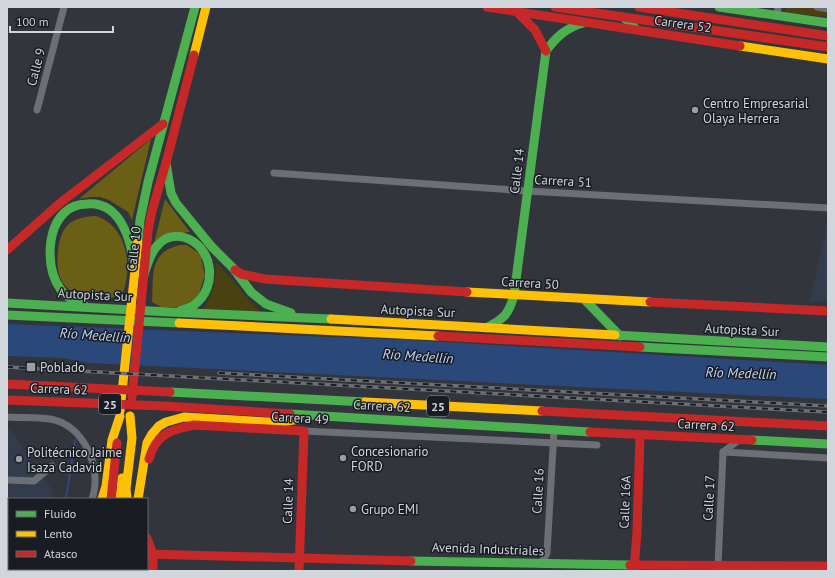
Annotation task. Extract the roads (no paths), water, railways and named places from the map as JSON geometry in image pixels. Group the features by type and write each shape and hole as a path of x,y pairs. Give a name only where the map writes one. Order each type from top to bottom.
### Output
{"main road":[{"name":"Calle 10","path":"111,498 140,220 148,182 195,7"},
{"name":"Calle 10","path":"120,498 130,416 148,231 206,7"},
{"name":"Carrera 52","path":"486,7 828,59"},
{"name":"Carrera 52","path":"555,7 828,47"},
{"name":"Carrera 52","path":"639,7 828,36"},
{"name":"Carrera 52","path":"719,7 778,11 828,23"},
{"path":"516,12 527,19 535,28 542,39 546,51"},
{"path":"623,17 636,30"},
{"path":"546,51 553,40 563,31 574,25 587,22"},
{"name":"Calle 14","path":"486,328 498,322 505,316 510,310 514,295 546,51"},
{"path":"7,250 60,203 163,124"},
{"path":"166,163 171,194 176,203 212,247 233,268 251,292 266,304 304,318"},
{"path":"93,307 69,298 61,290 55,280 52,268 52,239 55,225 62,214 72,206 86,203 99,205 110,210 120,221 127,233 134,268"},
{"path":"144,276 151,255 156,246 165,239 174,236 184,236 200,246 205,253 211,272 210,283 206,293 199,302 191,308 182,311 169,312"},
{"name":"Carrera 50","path":"233,268 241,274 265,280 584,299 828,311"},
{"path":"584,299 620,336"},
{"name":"Autopista Sur","path":"7,303 399,323 828,348"},
{"name":"Autopista Sur","path":"7,315 467,337 828,357"},
{"path":"399,323 467,337"},
{"name":"Carrera 62","path":"7,384 828,426"},
{"name":"Carrera 62","path":"7,400 164,406 640,435 828,444"},
{"path":"164,406 194,425"},
{"path":"138,498 147,443 152,434 166,422 184,417 282,422 319,415"},
{"path":"102,498 106,486 113,434 120,416"},
{"path":"127,498 126,489 132,438 130,416"},
{"name":"Carrera 49","path":"143,498 150,452 162,435 171,431 194,425 304,431"},
{"name":"Calle 14","path":"299,571 304,431"},
{"name":"Calle 16A","path":"634,568 637,532 640,435"},
{"path":"148,543 153,571"},
{"name":"Avenida Industriales","path":"150,554 554,564 634,568 828,566"},
{"path":"7,570 86,571"}],"street":[{"name":"Calle 9","path":"38,110 64,7"},
{"path":"817,7 828,8"},
{"name":"Carrera 51","path":"274,173 527,191 828,208"},
{"path":"7,417 51,419 64,424 74,432 89,451 93,464 95,477 92,498"},
{"name":"Calle 16","path":"541,564 546,553 554,430"},
{"name":"Carrera 49","path":"304,431 597,445"},
{"path":"723,452 739,440"},
{"path":"723,452 828,458"},
{"name":"Calle 17","path":"718,566 723,452"},
{"path":"7,480 34,480 52,466"},
{"path":"546,553 554,564"}],"water":[{"name":"Río Medellín","path":"7,324 428,341 828,365 828,399 90,363 63,358 7,356"}],"waterway":[{"path":"66,498 75,440"}],"railway":[{"path":"7,367 828,412"},
{"path":"219,373 828,406"}],"place":[{"name":"Centro Empresarial Olaya Herrera","path":"695,110"},
{"name":"Poblado","path":"31,367"},
{"name":"Concesionario FORD","path":"343,458"},
{"name":"Politécnico Jaime Isaza Cadavid","path":"19,459"},
{"name":"Grupo EMI","path":"353,509"}]}
